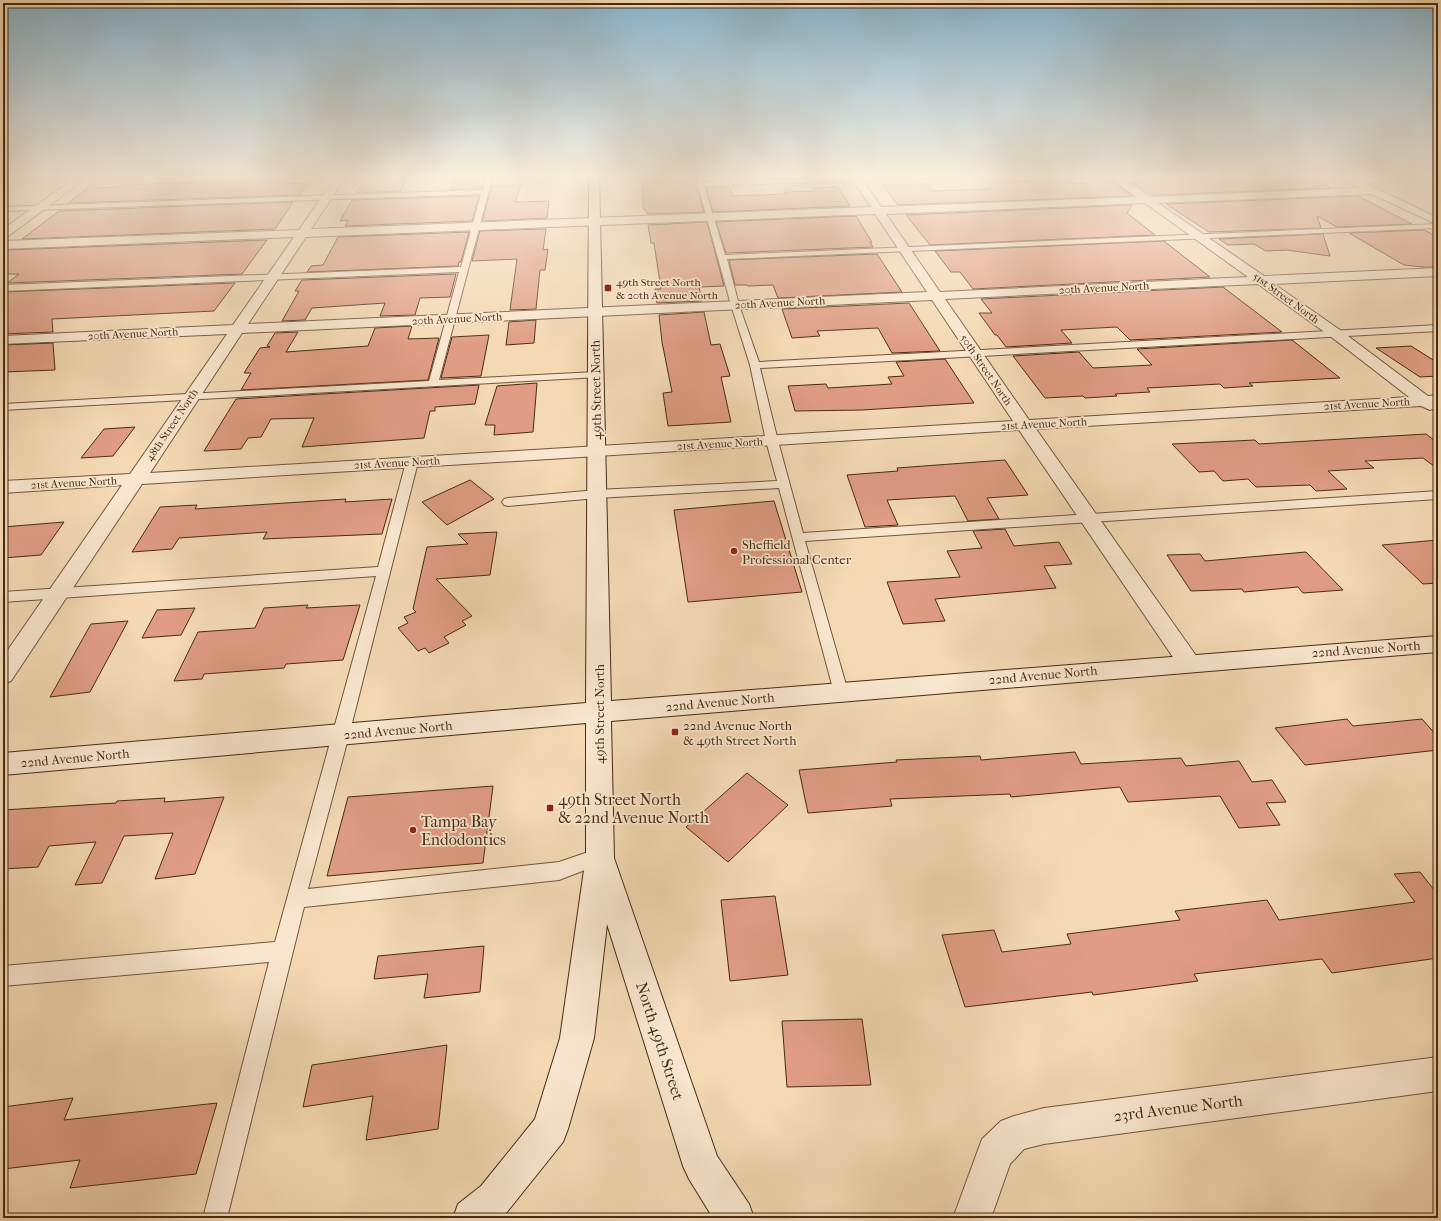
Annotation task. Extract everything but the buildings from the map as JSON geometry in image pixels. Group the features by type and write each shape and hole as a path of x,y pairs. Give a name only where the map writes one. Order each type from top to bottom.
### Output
{"street":[{"path":"3,245 327,232"},
{"name":"49th Street North","path":"472,1218 494,1199 550,1129 577,1038 600,856 594,232"},
{"name":"50th Street North","path":"892,232 1189,663"},
{"name":"51st Street North","path":"1192,232 1434,404"},
{"name":"48th Street North","path":"3,675 302,233"},
{"name":"20th Avenue North","path":"3,340 1438,272"},
{"name":"21st Avenue North","path":"3,487 1024,425 1434,404"},
{"name":"22nd Avenue North","path":"3,764 599,712 1438,644"},
{"name":"North 49th Street","path":"600,856 660,1044 702,1166 735,1218"},
{"name":"23rd Avenue North","path":"972,1218 995,1152 1014,1134 1044,1126 1438,1074"}],"lane":[{"path":"433,383 474,232"},
{"path":"714,232 754,365 772,441 840,692"},
{"path":"722,257 1294,232"},
{"path":"3,288 464,269"},
{"path":"754,365 1438,328"},
{"path":"3,408 596,375"},
{"path":"215,1218 282,951 341,735 412,462"},
{"path":"508,502 597,494 784,484"},
{"path":"798,537 1089,519 1438,494"},
{"path":"3,597 384,571"},
{"path":"296,900 559,871 600,856"},
{"path":"3,976 282,951"}],"place":[{"name":"49th Street North & 20th Avenue North","path":"608,288"},
{"name":"Sheffield Professional Center","path":"734,551"},
{"name":"22nd Avenue North & 49th Street North","path":"675,732"},
{"name":"49th Street North & 22nd Avenue North","path":"550,808"},
{"name":"Tampa Bay Endodontics","path":"413,830"}]}
